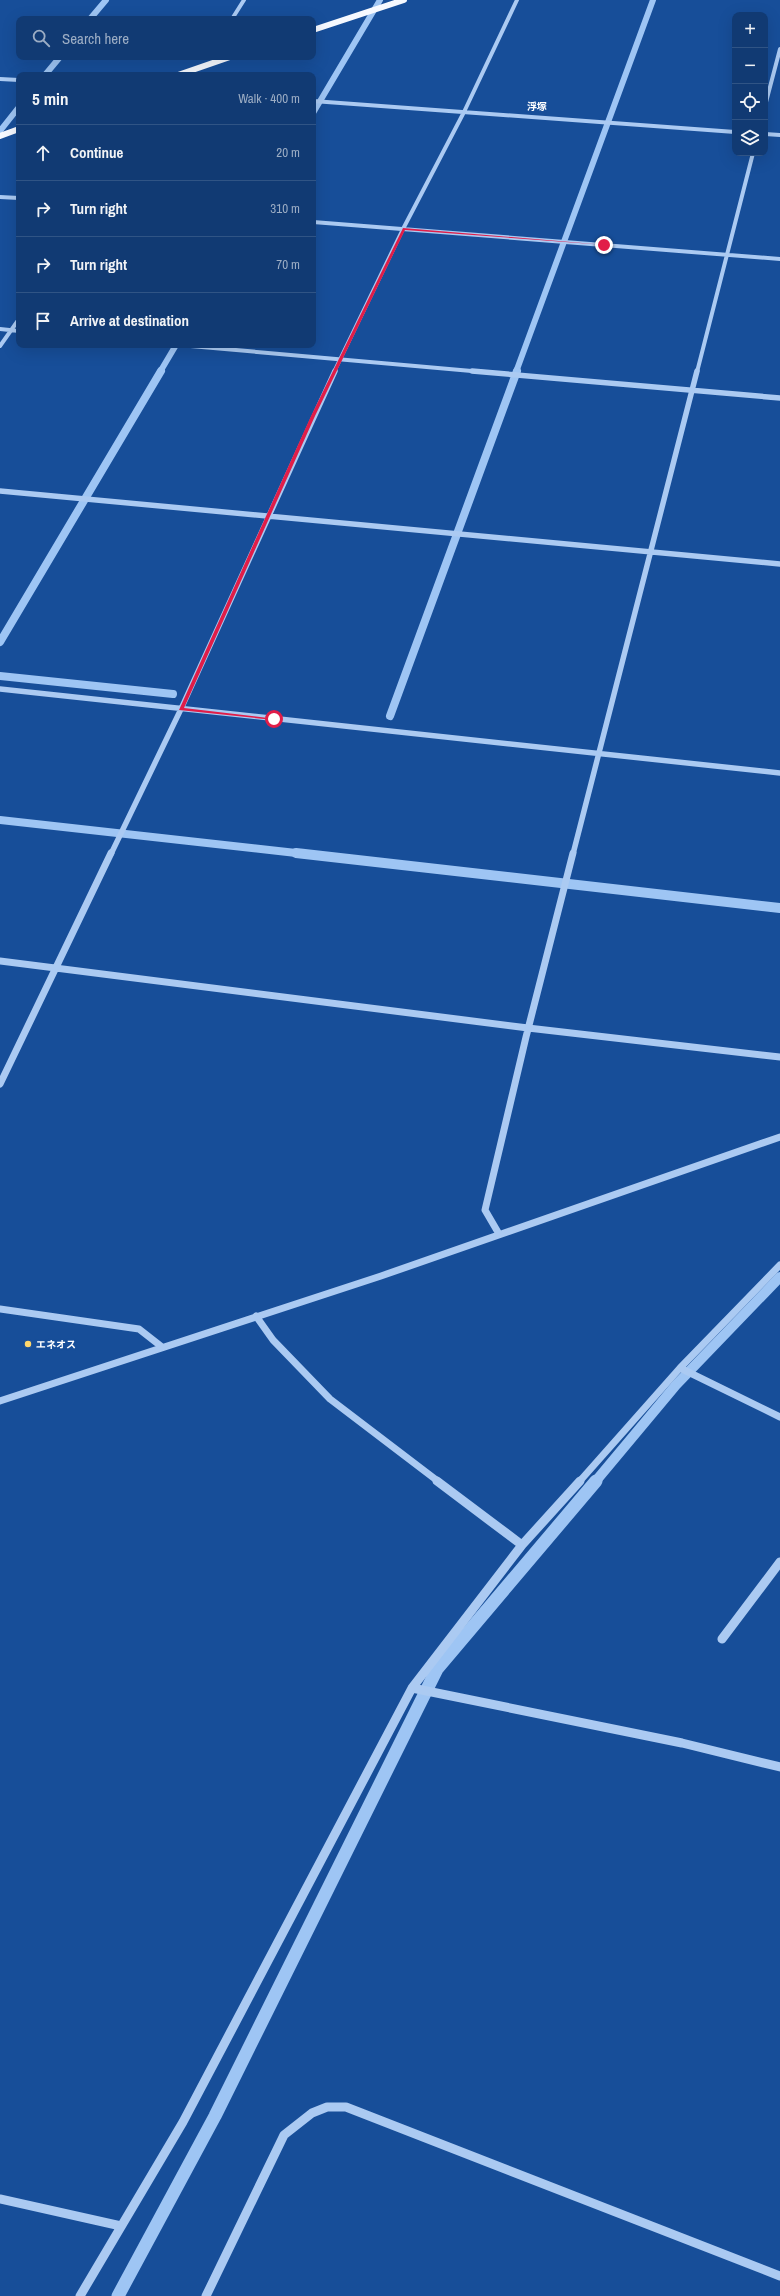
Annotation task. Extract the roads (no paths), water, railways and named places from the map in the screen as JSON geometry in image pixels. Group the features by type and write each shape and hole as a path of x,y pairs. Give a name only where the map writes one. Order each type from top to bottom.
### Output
{"main road":[{"path":"316,29 404,0"},
{"path":"186,72 220,60"},
{"path":"0,130 16,127"},
{"path":"0,136 16,130"}],"street":[{"path":"234,16 244,0"},
{"path":"0,1084 181,709 266,517 340,359 403,229 464,112 517,0"},
{"path":"768,95 780,49"},
{"path":"0,79 16,80"},
{"path":"316,101 732,132"},
{"path":"768,134 780,135"},
{"path":"499,1234 485,1210 528,1028 752,156"},
{"path":"0,197 16,198"},
{"path":"316,222 780,259"},
{"path":"0,346 16,323"},
{"path":"0,329 16,331"},
{"path":"214,348 692,389 780,398"},
{"path":"0,491 780,564"},
{"path":"0,689 780,773"},
{"path":"0,961 528,1028 780,1057"},
{"path":"0,1400 381,1276 780,1137"},
{"path":"80,2296 183,2122 412,1688 522,1545 680,1368 780,1265"},
{"path":"0,1309 139,1329 162,1347"},
{"path":"256,1316 273,1340 330,1399 522,1545"},
{"path":"680,1368 780,1417"},
{"path":"722,1639 780,1562"},
{"path":"412,1688 682,1743 780,1767"},
{"path":"206,2296 284,2135 305,2115 330,2105 354,2110 780,2276"},
{"path":"0,2200 121,2226"}],"waterway":[{"path":"93,16 106,0"},
{"path":"316,108 380,0"},
{"path":"516,372 653,0"},
{"path":"48,72 58,60"},
{"path":"0,131 16,111"},
{"path":"160,372 174,348"},
{"path":"0,642 161,371"},
{"path":"390,716 517,371"},
{"path":"0,676 173,694"},
{"path":"0,820 305,854"},
{"path":"296,853 780,908"},
{"path":"595,1482 676,1385 780,1277"},
{"path":"118,2296 215,2116 437,1669 596,1481"}],"place":[{"name":"エネオス","path":"28,1344"}],"district":[{"name":"浮塚","path":"537,106"}]}
